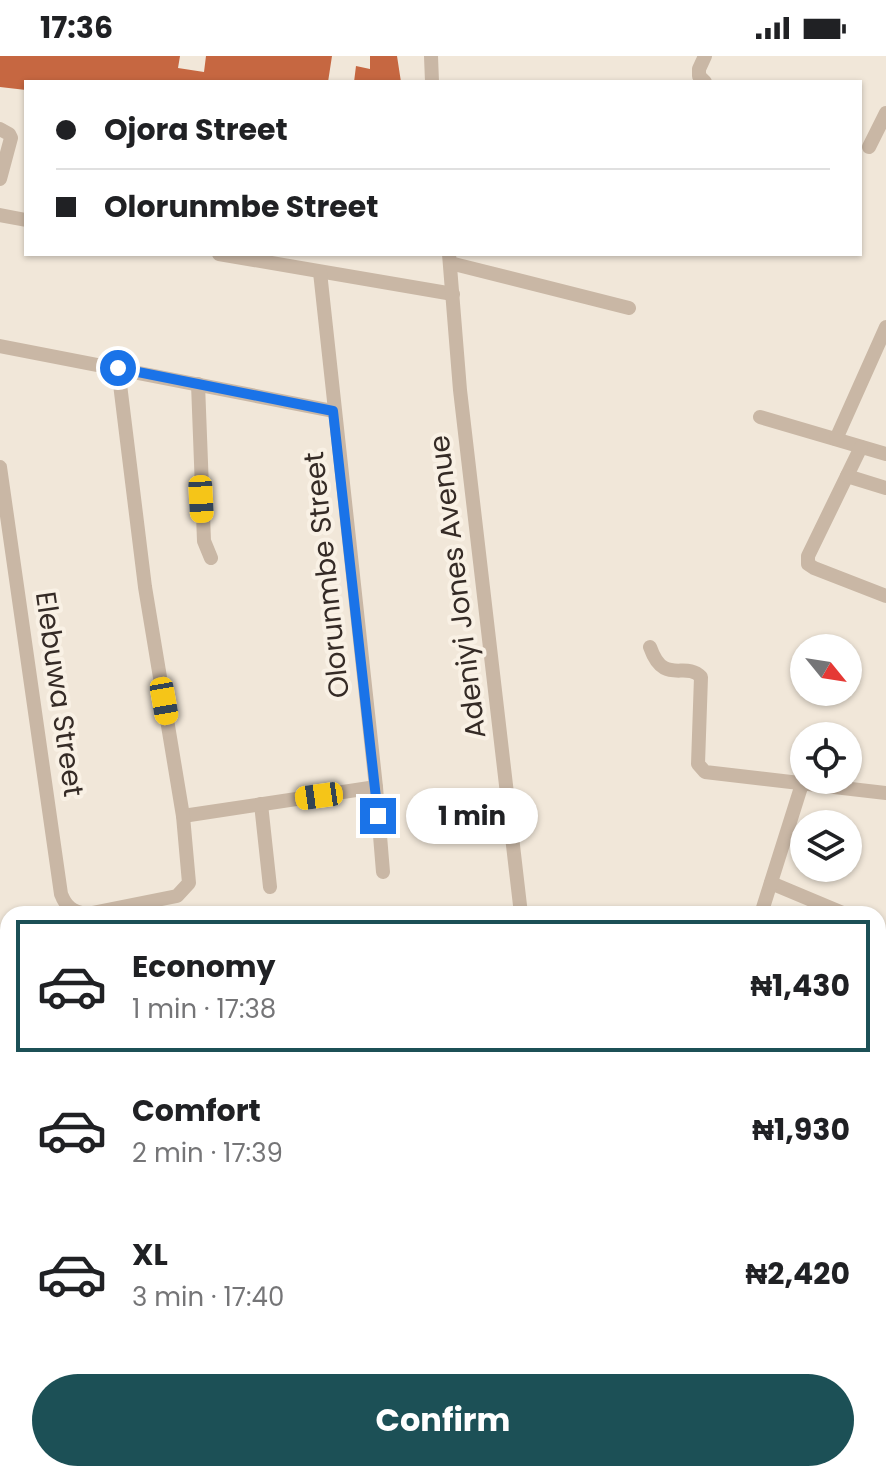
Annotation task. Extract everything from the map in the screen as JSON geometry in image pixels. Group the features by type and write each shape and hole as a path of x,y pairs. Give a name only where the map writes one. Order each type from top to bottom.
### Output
{"street":[{"path":"431,56 432,80"},
{"path":"703,80 699,76 705,56"},
{"path":"869,147 886,113"},
{"path":"0,129 11,138 0,179"},
{"path":"0,215 24,220"},
{"path":"230,256 453,294"},
{"path":"449,258 629,308"},
{"name":"Adeniyi Jones Avenue","path":"449,258 460,390 520,906"},
{"name":"Olorunmbe Street","path":"320,272 383,872"},
{"path":"836,439 886,327"},
{"path":"0,346 333,411"},
{"path":"118,368 145,587 183,816 376,787"},
{"path":"198,384 204,541 211,558"},
{"path":"760,417 886,454"},
{"path":"861,447 808,556 808,564 886,596"},
{"name":"Elebuwa Street","path":"0,467 61,894 67,906"},
{"path":"847,476 886,488"},
{"path":"650,647 658,664 666,670 699,674 698,764 705,772 790,782"},
{"path":"862,790 886,793"},
{"path":"764,906 799,794"},
{"path":"261,804 270,887"},
{"name":"Elebuwa Street","path":"126,906 177,896 189,883 183,816"},
{"path":"771,883 826,906"}],"building":[{"path":"0,56 180,56 178,68 204,72 206,56 332,56 328,80 24,80 24,90 0,87"},
{"path":"370,56 397,56 401,80 354,80 356,66 370,69"}],"route":[{"path":"118,368 333,411 378,816"}]}
